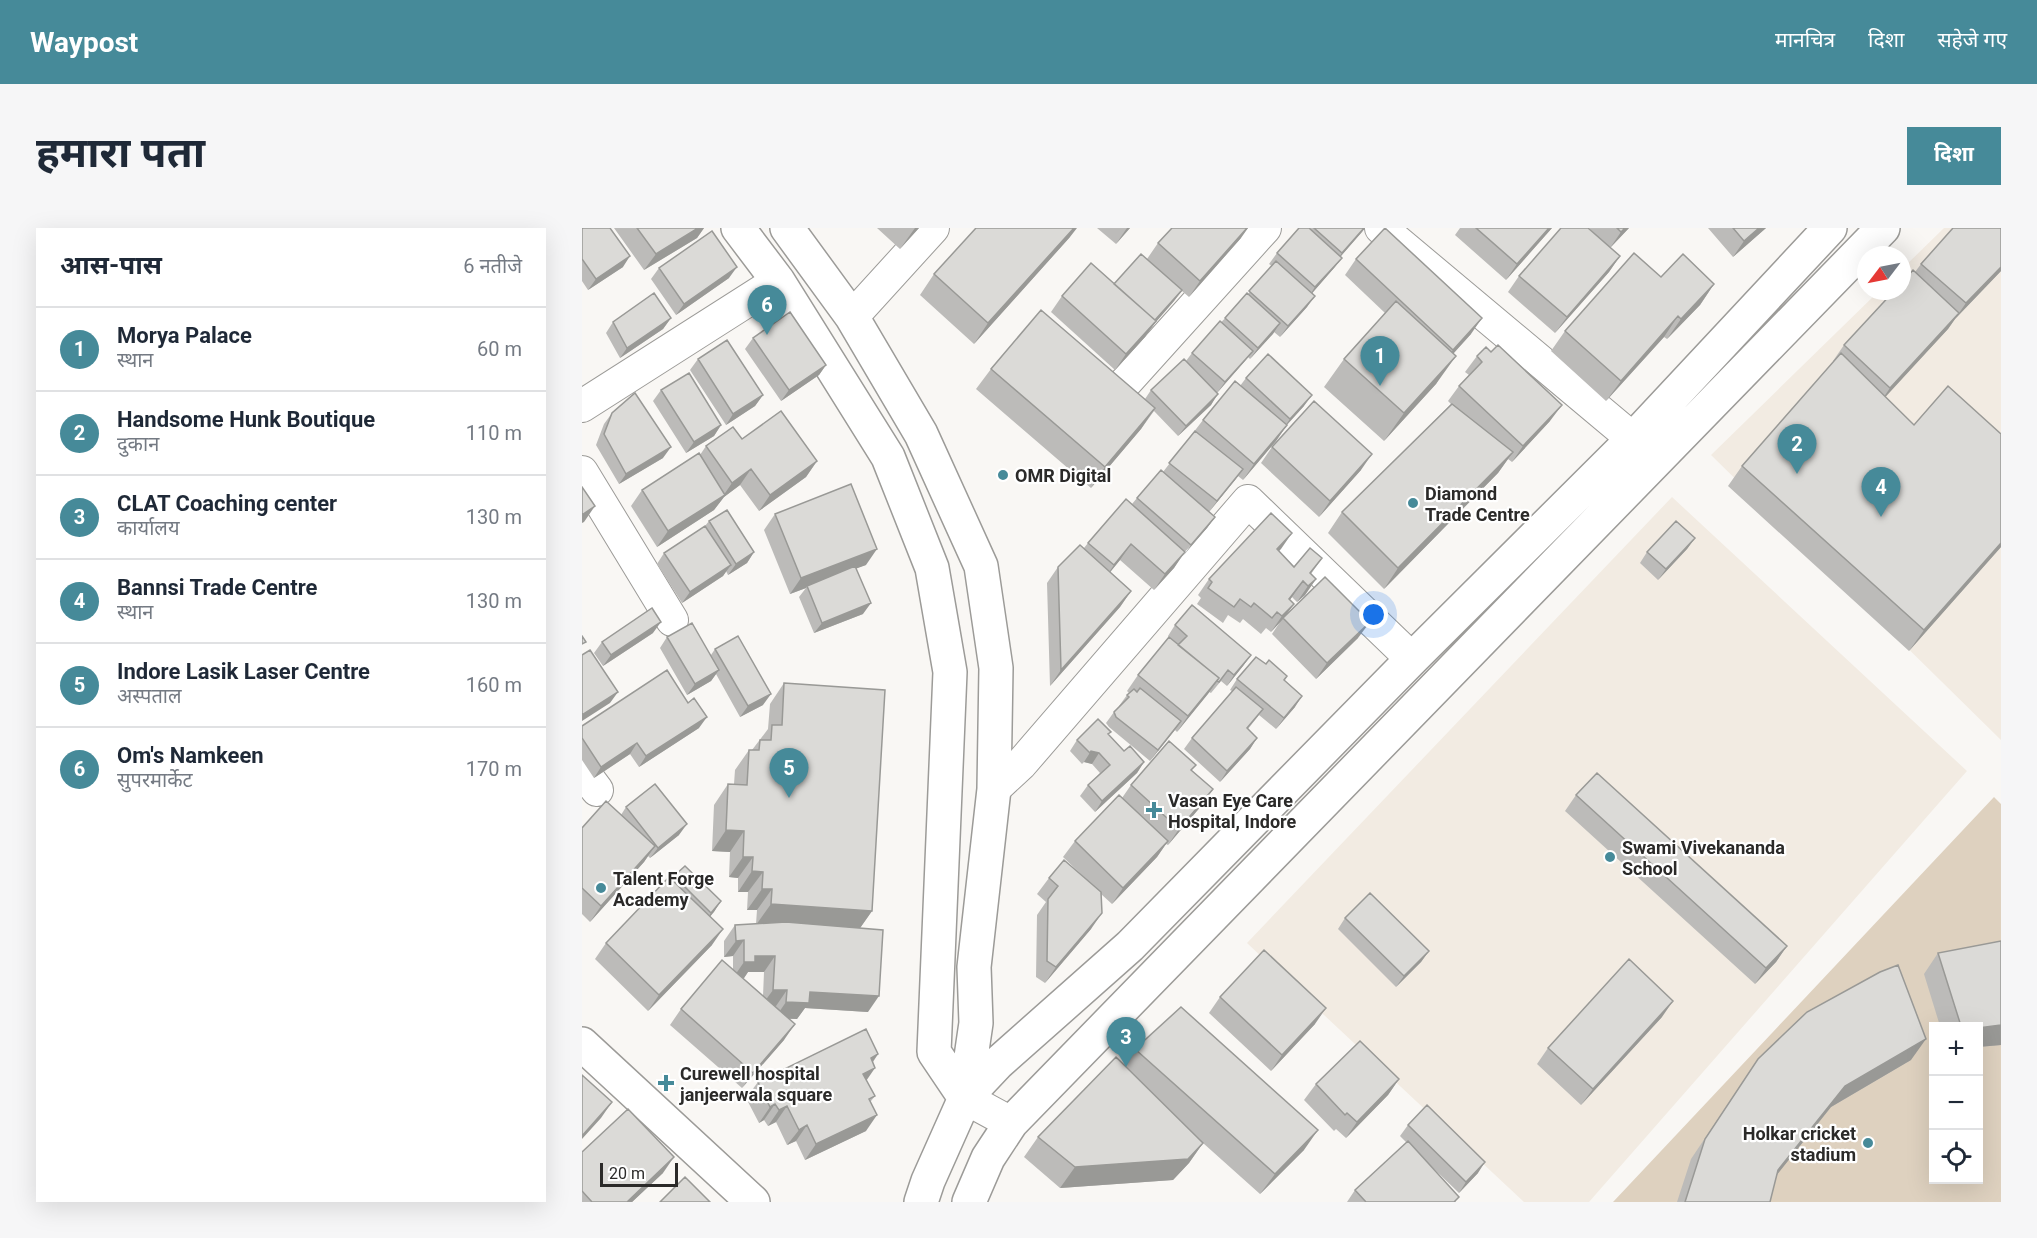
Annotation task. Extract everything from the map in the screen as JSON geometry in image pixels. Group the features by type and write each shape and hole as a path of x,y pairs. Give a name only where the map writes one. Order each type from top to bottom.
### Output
{"main road":[{"path":"738,228 778,281 888,457 932,568 950,672 934,1052 965,1098"},
{"path":"787,228 852,317 921,434 981,566 996,668 994,789 974,967 976,1023 965,1098 921,1202"},
{"path":"965,1098 998,1063 1130,946 1412,658 1633,439 1830,228"},
{"path":"969,1202 988,1158 1011,1123 1883,228"},
{"path":"582,1044 753,1202"}],"street":[{"path":"852,317 933,228"},
{"path":"1116,393 1265,228"},
{"path":"1380,228 1633,439"},
{"path":"582,406 778,281"},
{"path":"582,472 672,620"},
{"path":"994,789 1021,764 1248,501 1412,658"},
{"path":"965,1098 1011,1123"}],"shaded area":[{"path":"1944,228 2001,228 2001,740 1711,455 1870,300 1911,300 1911,260"},
{"name":"Swami Vivekananda School","path":"1672,497 1967,771 1589,1202 1524,1202 1247,943"},
{"name":"Holkar cricket stadium","path":"1994,797 2001,804 2001,1202 1613,1202"}],"building":[{"path":"583,228 610,228 630,256 596,279 582,259"},
{"path":"637,228 698,228 656,254"},
{"path":"976,228 1074,228 988,323 934,274"},
{"path":"1172,228 1247,228 1200,281 1158,243"},
{"path":"1299,228 1309,228 1342,258 1315,287 1277,253"},
{"path":"1314,228 1364,228 1342,253"},
{"path":"1385,228 1482,318 1453,350 1356,259"},
{"path":"1476,228 1549,228 1517,264"},
{"path":"1561,228 1588,228 1620,256 1567,317 1519,276"},
{"path":"1733,228 1759,228 1744,241"},
{"path":"1953,228 2001,228 2001,267 1966,303 1921,264"},
{"path":"712,231 737,267 684,304 659,268"},
{"path":"1634,253 1661,277 1683,254 1714,284 1681,319 1678,316 1621,381 1565,331"},
{"path":"1141,254 1182,290 1155,320 1114,284"},
{"path":"1276,261 1315,296 1288,326 1249,291"},
{"path":"1091,263 1156,321 1126,354 1062,296"},
{"path":"1913,270 1959,313 1890,388 1844,345 1886,300 1911,300 1911,272"},
{"path":"654,293 671,318 627,348 613,322"},
{"path":"1247,293 1280,323 1258,348 1225,318"},
{"path":"1396,301 1456,356 1404,413 1344,359"},
{"path":"1041,310 1155,408 1105,467 991,369"},
{"path":"790,312 826,365 789,390 753,338"},
{"path":"1220,321 1253,351 1225,382 1192,353"},
{"path":"727,340 763,395 733,414 698,359"},
{"path":"1498,345 1562,405 1523,446 1459,386 1482,362 1477,356 1486,347 1491,352"},
{"path":"1841,353 1914,425 1948,386 2001,434 2001,543 1924,630 1742,466"},
{"path":"1268,354 1312,395 1290,419 1246,378"},
{"path":"1184,359 1218,394 1186,426 1151,390"},
{"path":"689,373 721,425 694,442 661,390"},
{"path":"1235,381 1287,425 1254,464 1203,420"},
{"path":"635,393 671,447 626,474 604,434 612,413"},
{"path":"1314,401 1372,454 1330,501 1272,447"},
{"name":"Diamond Trade Centre","path":"1452,404 1513,452 1398,568 1342,512"},
{"path":"781,411 817,461 770,495 751,469 732,483 706,446 733,427 742,439"},
{"path":"1195,431 1243,469 1217,501 1169,463"},
{"path":"699,453 725,495 668,531 642,490"},
{"path":"1161,470 1215,517 1191,545 1137,498"},
{"path":"851,484 877,549 801,578 775,514"},
{"path":"582,487 595,506 582,515"},
{"path":"1126,499 1185,552 1165,574 1131,544 1114,565 1088,543"},
{"path":"727,510 754,552 736,564 709,521"},
{"path":"1271,513 1292,533 1277,549 1294,567 1310,548 1322,558 1310,573 1316,579 1308,586 1303,581 1289,599 1294,604 1282,616 1277,612 1272,618 1254,603 1251,607 1240,599 1234,607 1208,588 1212,582 1209,579"},
{"path":"1676,521 1695,538 1666,569 1647,552"},
{"path":"705,526 731,565 690,592 664,553"},
{"path":"1080,545 1131,591 1061,670 1058,567"},
{"path":"855,566 871,603 822,623 807,586"},
{"path":"1325,577 1370,622 1327,663 1283,618"},
{"path":"1192,605 1251,655 1234,675 1228,670 1219,682 1217,681 1219,678 1178,645 1187,636 1175,625"},
{"path":"652,608 661,622 611,655 602,642"},
{"path":"692,623 719,670 695,684 667,637"},
{"path":"738,636 771,694 748,706 715,649"},
{"path":"1169,637 1219,678 1188,716 1138,675"},
{"path":"590,650 618,692 582,715 582,655"},
{"path":"1256,657 1266,664 1269,660 1287,676 1284,680 1302,696 1284,718 1237,679"},
{"path":"667,670 688,703 694,698 707,717 646,756 637,743 601,767 582,738 582,726"},
{"path":"784,683 885,690 872,911 771,904 772,889 762,889 763,872 752,871 753,857 743,857 744,831 726,830 728,784 747,785 749,750 759,750 760,740 771,740 772,725 782,725"},
{"path":"1236,687 1263,709 1247,728 1257,738 1227,771 1192,738"},
{"path":"1140,688 1181,721 1158,750 1116,717 1114,712 1129,697 1127,695 1134,689 1137,692"},
{"path":"1098,719 1111,732 1108,734 1124,751 1130,746 1144,762 1102,801 1088,785 1110,765 1099,753 1091,751 1090,753 1077,740"},
{"path":"1169,741 1196,765 1191,770 1213,789 1179,829 1131,785"},
{"path":"1597,773 1787,946 1766,968 1576,795"},
{"path":"655,784 687,824 658,848 626,807"},
{"path":"1119,795 1168,841 1123,888 1075,841"},
{"name":"Talent Forge Academy","path":"606,801 655,846 601,906 582,888 582,828"},
{"path":"1064,860 1101,892 1102,913 1056,967 1047,961 1048,899 1058,886 1049,878"},
{"path":"685,866 721,901 711,913 674,876"},
{"path":"669,877 723,929 659,995 606,943"},
{"path":"1370,893 1429,951 1404,976 1345,918"},
{"path":"786,922 883,930 879,996 810,992 809,1003 786,1002 787,990 773,990 775,956 755,956 755,962 744,962 744,940 736,941 735,925"},
{"path":"2001,941 2001,1025 1983,1027 1983,1022 1960,1022 1938,953"},
{"path":"1264,950 1326,1008 1282,1055 1220,997"},
{"path":"1629,959 1673,1001 1593,1089 1548,1048"},
{"path":"722,960 795,1024 753,1073 681,1009"},
{"path":"1898,965 1926,1039 1845,1086 1778,1170 1770,1202 1685,1202 1705,1139 1758,1059 1807,1012 1880,972"},
{"path":"1181,1007 1318,1130 1275,1174 1135,1049"},
{"path":"866,1029 878,1054 871,1058 875,1068 863,1074 875,1096 869,1099 877,1115 816,1144 807,1125 799,1130 787,1106 779,1110 775,1104 770,1107 758,1082"},
{"path":"1360,1041 1399,1079 1357,1122 1347,1113 1345,1115 1316,1084"},
{"path":"1116,1057 1203,1143 1188,1159 1075,1167 1038,1137"},
{"path":"582,1075 612,1102 582,1136"},
{"path":"1427,1105 1485,1162 1466,1182 1408,1125"},
{"path":"628,1109 674,1157 627,1202 592,1202 582,1191 582,1152"},
{"path":"1408,1141 1459,1197 1454,1202 1366,1202 1355,1190"},
{"path":"685,1177 710,1202 660,1202"}],"place":[{"name":"Om's Namkeen","path":"767,335"},
{"name":"Morya Palace","path":"1380,386"},
{"name":"Handsome Hunk Boutique","path":"1797,474"},
{"name":"OMR Digital","path":"1003,475"},
{"name":"Diamond Trade Centre","path":"1413,503"},
{"name":"Bannsi Trade Centre","path":"1881,517"},
{"name":"Indore Lasik Laser Centre","path":"789,798"},
{"name":"Vasan Eye Care Hospital, Indore","path":"1154,810"},
{"name":"Swami Vivekananda School","path":"1610,857"},
{"name":"Talent Forge Academy","path":"601,888"},
{"name":"CLAT Coaching center","path":"1126,1067"},
{"name":"Curewell hospital janjeerwala square","path":"666,1083"},
{"name":"Holkar cricket stadium","path":"1868,1143"}]}
